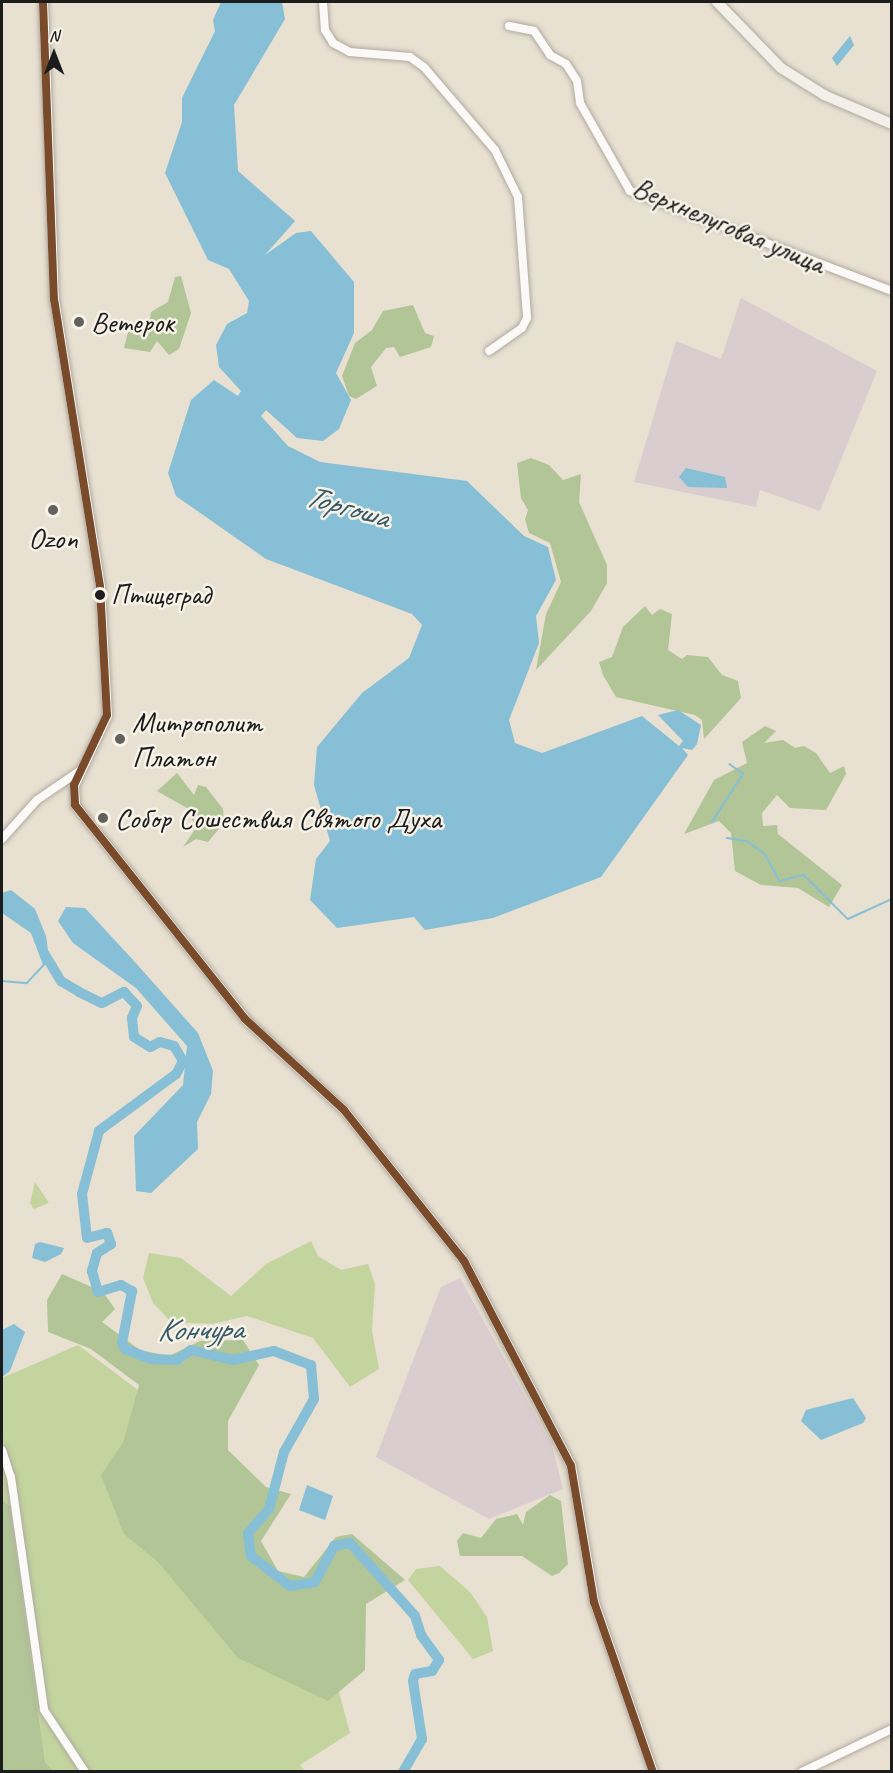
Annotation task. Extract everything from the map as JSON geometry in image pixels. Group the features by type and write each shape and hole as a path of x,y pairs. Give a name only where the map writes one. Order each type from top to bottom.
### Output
{"main road":[{"path":"717,2 781,68 824,95 891,124"}],"street":[{"path":"43,2 54,299 100,587 107,715 74,785 75,805 245,1019 344,1110 464,1261 571,1466 594,1602 653,1772"},
{"path":"323,2 325,30 333,43 350,52 410,57 424,67 495,150 518,196 527,318 522,328 489,351"},
{"name":"Верхнелуговая улица","path":"509,26 534,31 550,55 566,64 577,81 580,103 630,190 891,291"},
{"path":"2,839 37,800 81,770"},
{"path":"2,1450 11,1477 44,1710 86,1772"},
{"path":"802,1772 891,1729"}],"shaded area":[{"path":"741,298 877,371 820,511 760,490 756,507 634,482 676,341 721,359"},
{"path":"460,1278 552,1445 563,1489 489,1519 376,1457 441,1287"}],"green space":[{"path":"181,276 191,313 179,349 169,355 157,341 150,352 124,348 128,332 148,336 151,312 168,302 175,277"},
{"path":"413,305 425,333 434,336 431,347 400,357 394,347 386,348 371,367 377,386 356,399 349,396 342,376 355,343 372,330 383,311"},
{"path":"531,458 549,465 563,480 581,474 579,502 607,565 607,583 591,611 536,670 546,614 561,582 550,543 529,533 525,519 528,510 521,498 517,463"},
{"path":"645,606 652,615 660,609 672,614 668,650 682,659 687,655 708,657 722,675 738,681 741,698 704,739 702,720 695,715 616,697 603,675 599,662 612,657 623,627"},
{"path":"765,726 776,731 764,743 783,740 795,748 804,746 816,753 830,773 844,766 846,774 826,810 790,808 777,795 762,813 763,826 777,825 778,834 842,885 829,907 798,888 761,885 735,871 731,833 719,821 684,834 714,780 747,763 742,742"},
{"path":"177,773 194,795 198,785 206,787 223,809 224,823 208,842 196,839 183,847 196,828 187,808 157,791"},
{"path":"35,1182 49,1203 34,1209 30,1203"},
{"path":"311,1241 318,1256 341,1270 368,1264 375,1284 372,1331 379,1369 350,1387 313,1338 247,1316 212,1324 171,1322 153,1303 143,1278 149,1253 181,1258 231,1296 266,1264"},
{"path":"62,1274 103,1292 115,1309 102,1322 140,1350 169,1356 200,1341 243,1340 259,1365 228,1421 228,1450 266,1487 291,1494 261,1541 278,1571 304,1577 336,1537 352,1534 405,1580 366,1604 365,1670 328,1701 238,1658 158,1562 124,1534 101,1475 123,1443 139,1385 91,1349 48,1332 47,1300"},
{"path":"78,1345 142,1393 338,1688 350,1733 300,1765 305,1771 54,1771 45,1762 10,1506 2,1500 2,1378"},
{"path":"550,1495 561,1501 568,1564 559,1573 552,1576 522,1556 460,1556 457,1541 463,1533 481,1538 496,1519 517,1514 523,1525 526,1512"},
{"path":"2,1500 10,1506 45,1762 54,1771 2,1771"},
{"path":"440,1566 470,1592 487,1617 493,1651 473,1659 408,1580 416,1569"}],"water":[{"path":"221,2 282,2 285,19 234,105 238,171 295,221 265,255 296,233 311,231 354,282 354,333 336,373 351,400 339,429 323,441 297,438 266,410 261,416 288,446 320,462 467,481 524,536 548,547 556,580 536,616 539,643 509,720 515,743 542,753 642,716 679,746 683,741 658,715 678,710 701,725 697,744 692,750 682,748 688,755 601,877 493,918 425,930 414,917 337,928 310,900 316,859 330,841 314,785 317,747 362,693 409,658 422,625 412,614 266,559 176,496 168,473 191,400 214,380 238,396 241,391 219,367 216,345 227,324 247,313 249,301 229,269 208,260 165,173 182,122 182,98 215,31 213,20"},
{"path":"850,36 854,45 837,66 832,58"},
{"path":"686,468 725,477 727,488 688,487 679,477"},
{"path":"11,890 35,909 46,936 50,965 43,965 31,933 2,913 2,893"},
{"path":"66,907 85,908 134,961 198,1033 213,1071 211,1094 197,1122 198,1149 151,1193 136,1191 134,1136 183,1085 187,1046 136,988 73,943 58,921"},
{"path":"40,1242 64,1248 61,1254 45,1262 32,1258 35,1244"},
{"path":"14,1324 25,1332 10,1371 2,1377 2,1330"},
{"path":"853,1398 866,1418 863,1423 821,1440 801,1421 806,1410"},
{"path":"307,1485 333,1496 325,1520 299,1510"}],"waterway":[{"name":"Торгоша","path":"712,822 743,774 730,765"},
{"name":"Торгоша","path":"727,838 747,841 765,854 780,881 804,875 848,919 892,899"},
{"name":"Кончура","path":"44,953 61,981 79,992 102,1003 124,992 137,1006 132,1018 134,1037 150,1047 160,1042 174,1046 183,1061 176,1074 99,1131 82,1194 87,1238 107,1233 111,1244 97,1253 92,1271 98,1292 121,1285 132,1291 122,1343 125,1349 151,1359 177,1360 191,1350 233,1360 274,1351 311,1365 314,1399 284,1452 269,1509 248,1533 251,1556 290,1586 315,1582 334,1546 350,1543 415,1616 421,1635 439,1660 432,1671 415,1674 413,1681 422,1739 403,1772"},
{"path":"2,981 27,983 44,965"}],"transit line":[{"path":"43,2 54,299 100,587 107,715 74,785 75,805 245,1019 344,1110 464,1261 571,1466 594,1602 653,1772"}],"place":[{"name":"Ветерок","path":"79,322"},
{"name":"Ozon","path":"53,510"},
{"name":"Птицеград","path":"100,595"},
{"name":"Митрополит Платон","path":"120,739"},
{"name":"Собор Сошествия Святого Духа","path":"103,818"}]}
